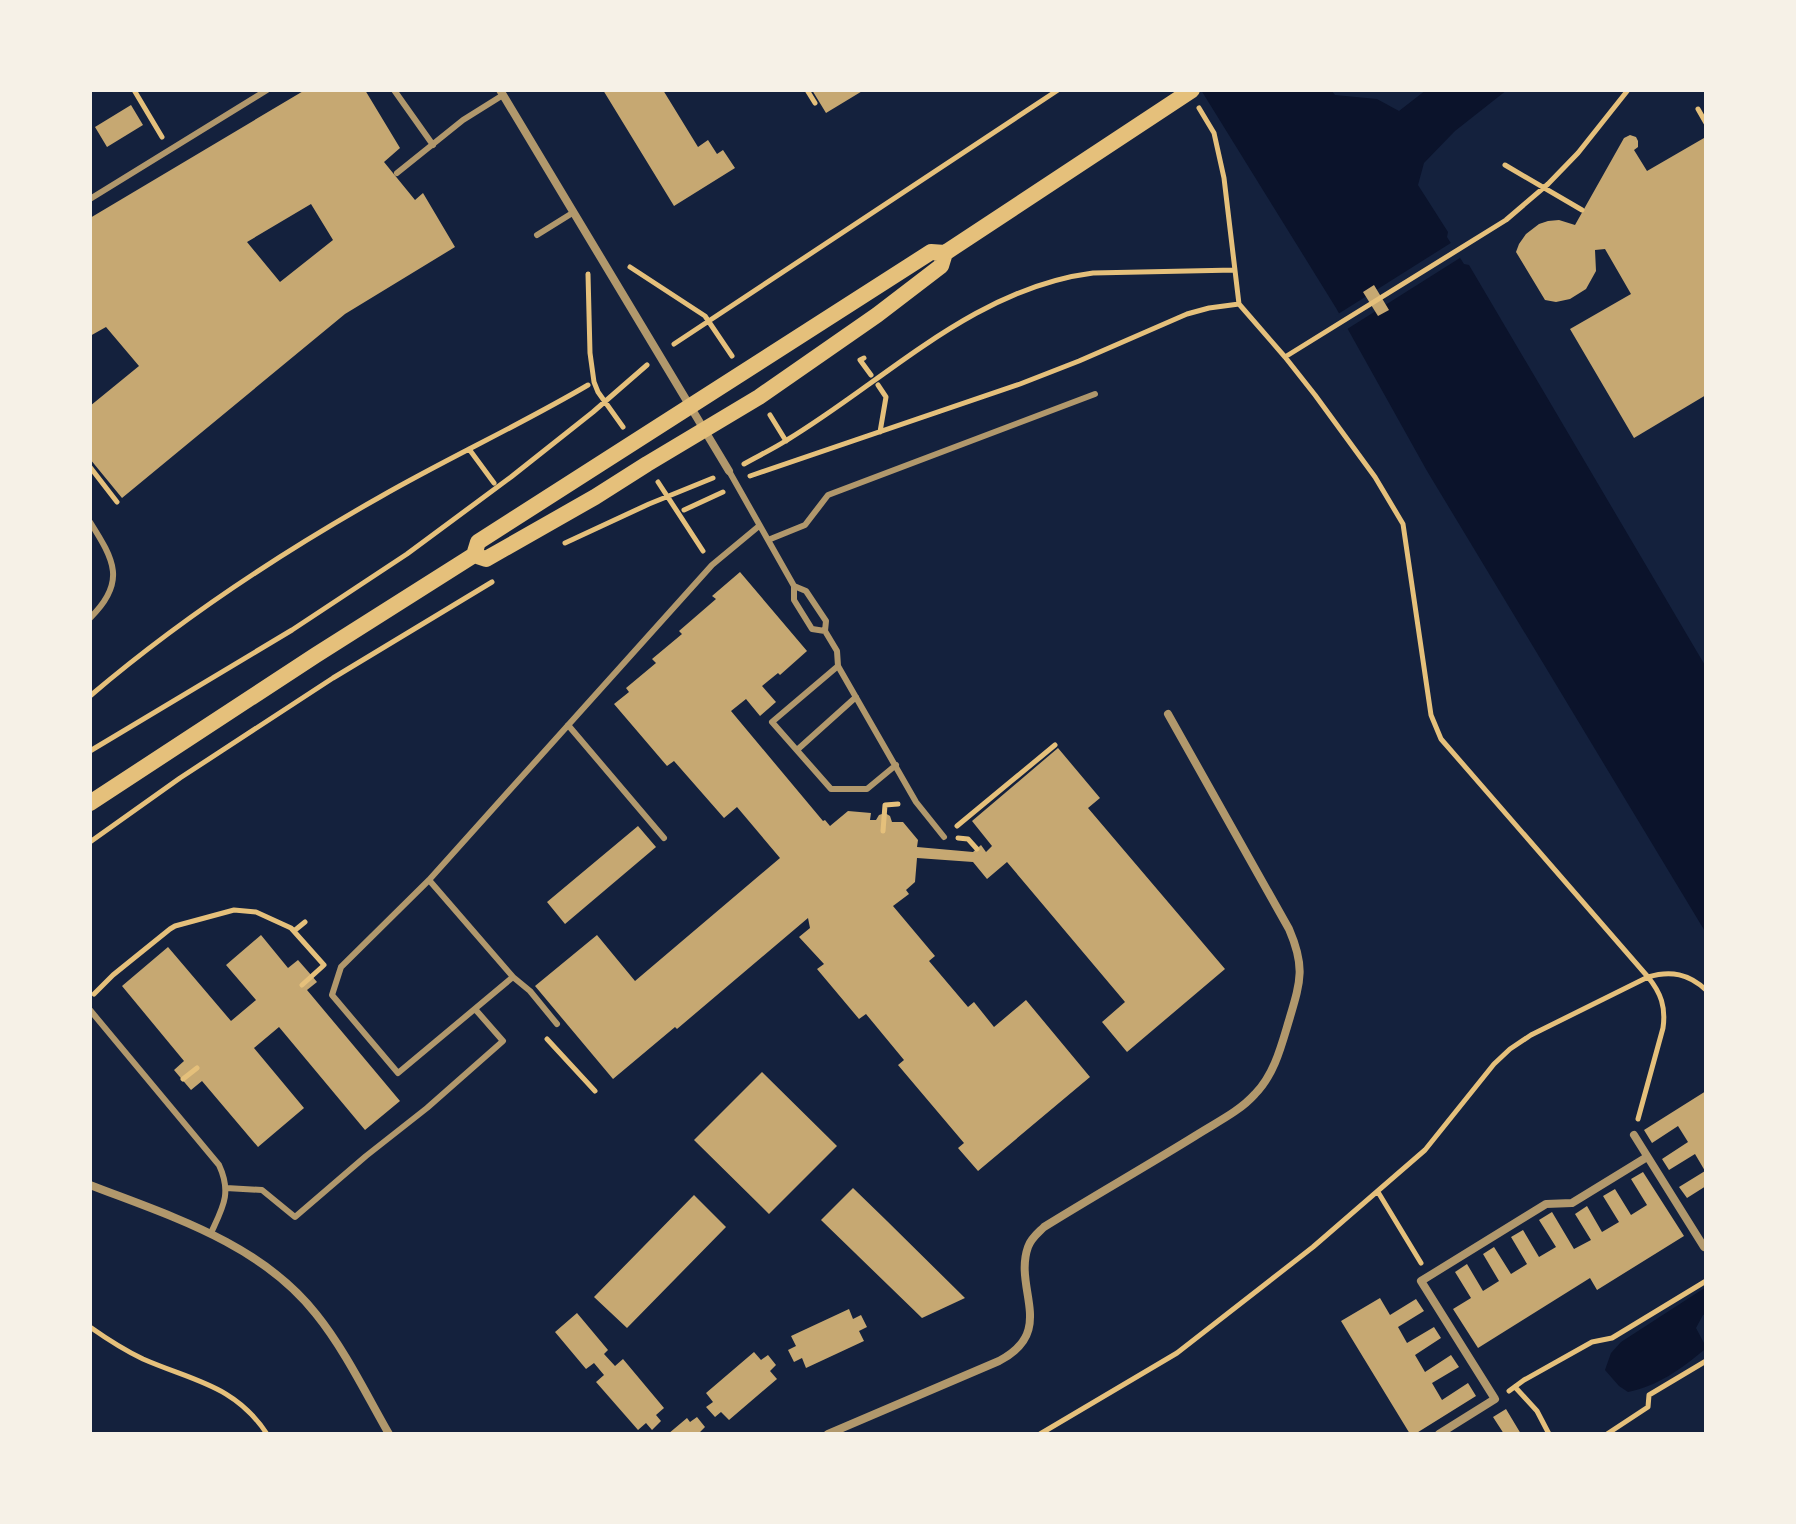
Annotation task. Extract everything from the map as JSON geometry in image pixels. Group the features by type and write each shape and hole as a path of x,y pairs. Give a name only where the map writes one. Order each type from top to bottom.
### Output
{"main road":[{"path":"90,803 474,555 478,542 931,252 945,253 1175,101 1194,96"},
{"path":"474,555 486,559 759,397 941,266 945,253"}],"street":[{"path":"501,92 729,471"},
{"path":"828,1434 999,1361 1017,1349 1030,1322 1025,1265 1031,1239 1051,1223 1245,1104 1257,1093 1278,1056 1300,976 1297,947 1168,714"},
{"path":"1634,1135 1704,1247"},
{"path":"1439,1434 1495,1399 1421,1281 1546,1204 1572,1203 1647,1157"},
{"path":"90,1185 232,1243 284,1281 314,1311 389,1434"}],"lane":[{"path":"394,90 433,145"},
{"path":"90,199 263,91"},
{"path":"397,173 501,92"},
{"path":"537,235 574,212"},
{"path":"768,540 805,525 828,495 1095,394"},
{"path":"729,471 794,586 794,600 812,629 825,631"},
{"path":"90,522 110,554 114,574 108,597 90,618"},
{"path":"513,977 398,1073 332,995 341,967 429,880 712,565 759,526"},
{"path":"794,586 806,591 826,621 825,631 837,651 838,666 916,802 944,837"},
{"path":"838,666 772,722 831,789 867,789 896,765"},
{"path":"797,750 856,697"},
{"path":"568,725 664,838"},
{"path":"429,880 557,1024"},
{"path":"226,1188 262,1190 295,1217 503,1041 475,1009"},
{"path":"90,1010 222,1170 225,1203 211,1233"}],"path":[{"path":"134,90 170,151"},
{"path":"807,90 815,103"},
{"path":"672,346 1058,90"},
{"path":"1285,357 1506,220 1544,188 1578,153 1628,90"},
{"path":"1194,96 1216,141 1231,226 1239,304 1285,357 1375,477 1400,516 1405,532 1431,715 1441,739 1648,977 1661,997 1665,1018 1634,1135"},
{"path":"1698,109 1706,123"},
{"path":"1505,165 1582,210"},
{"path":"619,260 705,316 738,366"},
{"path":"588,261 592,375 595,387 628,435"},
{"path":"743,465 786,441 922,347 965,321 1037,286 1093,273 1235,270"},
{"path":"749,476 1020,384 1187,314 1239,304"},
{"path":"864,358 860,360 871,375"},
{"path":"90,751 292,630 407,554 498,487 649,363"},
{"path":"90,696 135,659 255,573 368,504 588,385"},
{"path":"878,385 886,397 880,432"},
{"path":"769,413 786,441"},
{"path":"469,449 494,483"},
{"path":"90,467 117,502"},
{"path":"656,479 705,554"},
{"path":"557,546 703,482"},
{"path":"684,510 723,492"},
{"path":"90,842 191,771 322,686 504,574"},
{"path":"944,837 1055,745"},
{"path":"883,831 885,805 916,802"},
{"path":"90,998 113,975 175,926 234,910 250,910 291,928 325,964 302,985"},
{"path":"294,931 305,922"},
{"path":"1040,1434 1177,1353 1313,1247 1425,1150 1494,1064 1531,1035 1661,973 1680,974 1706,990"},
{"path":"183,1079 197,1068"},
{"path":"1378,1192 1412,1249"},
{"path":"1506,1393 1592,1342 1612,1338 1706,1281"},
{"path":"90,1327 144,1359 231,1395 260,1422 267,1434"},
{"path":"1607,1434 1648,1407 1649,1395 1706,1361"},
{"path":"1515,1387 1537,1411 1549,1434"}],"water":[{"path":"1201,90 1331,90 1335,95 1377,99 1399,111 1426,90 1507,90 1455,131 1424,163 1418,185 1464,264 1469,265 1706,667 1706,933 1427,471 1336,308"},
{"path":"1706,1287 1706,1314 1696,1328 1704,1350 1678,1370 1649,1386 1628,1392 1619,1386 1605,1370 1611,1353 1621,1342"}],"pier":[{"path":"1454,241 1463,256 1344,331 1335,316"}],"building":[{"path":"305,90 365,90 400,148 384,162 415,200 423,193 455,247 345,314 122,498 90,459 90,406 139,366 106,327 90,336 90,218","holes":["311,204 333,240 280,282 247,242"]},
{"path":"603,90 663,90 698,147 708,140 717,154 723,150 735,168 674,206"},
{"path":"812,90 864,90 826,113"},
{"path":"131,105 143,125 107,147 95,127"},
{"path":"1630,135 1638,141 1638,147 1634,150 1647,171 1704,138 1706,142 1706,395 1634,438 1570,329 1631,294 1605,249 1595,250 1596,271 1586,289 1570,299 1556,302 1545,300 1516,252 1526,234 1539,224 1559,220 1575,225 1624,138"},
{"path":"1374,285 1389,310 1378,316 1363,292"},
{"path":"740,572 807,651 762,686 776,702 760,716 746,699 731,711 823,821 830,826 848,811 871,813 870,820 876,820 885,813 892,822 903,822 918,840 917,847 973,852 981,845 986,852 992,846 972,821 1058,748 1100,798 1088,808 1225,969 1127,1052 1102,1022 1125,1002 1007,862 987,879 973,862 917,858 915,882 906,890 909,894 893,906 935,956 929,961 968,1007 974,1002 994,1027 1026,1000 1090,1077 978,1171 958,1148 964,1143 898,1065 904,1060 866,1014 859,1019 817,969 824,964 799,937 810,928 808,918 613,1079 535,986 597,935 635,981 780,858 737,807 724,818 674,761 667,766 614,704 629,692 626,688 656,663 652,659 682,634 679,631 716,599 712,596"},
{"path":"638,826 656,847 565,924 547,902"},
{"path":"261,935 288,968 298,960 312,976 317,982 307,990 400,1101 365,1130 279,1027 254,1048 304,1108 258,1147 202,1081 191,1090 174,1070 184,1061 122,986 168,947 231,1021 256,1000 226,965"},
{"path":"762,1072 837,1146 769,1214 694,1140"},
{"path":"1706,1091 1706,1186 1687,1198 1679,1187 1705,1171 1695,1154 1669,1170 1662,1159 1688,1142 1678,1126 1652,1143 1644,1130"},
{"path":"1643,1172 1684,1236 1597,1290 1590,1278 1478,1348 1453,1309 1471,1298 1455,1272 1467,1264 1483,1291 1499,1281 1483,1254 1494,1247 1511,1274 1527,1264 1511,1237 1523,1230 1539,1257 1556,1247 1539,1220 1552,1212 1574,1249 1591,1240 1575,1214 1587,1206 1602,1232 1619,1222 1603,1196 1615,1189 1631,1215 1647,1205 1631,1179"},
{"path":"853,1188 965,1298 922,1318 821,1220"},
{"path":"694,1195 726,1227 627,1328 594,1297"},
{"path":"1380,1298 1390,1315 1416,1299 1424,1311 1398,1327 1407,1343 1434,1327 1441,1338 1415,1355 1425,1372 1451,1355 1459,1367 1432,1383 1442,1400 1468,1383 1476,1396 1415,1434 1410,1434 1341,1321"},
{"path":"849,1309 853,1319 861,1315 867,1327 859,1331 864,1341 806,1368 802,1358 794,1362 788,1350 796,1346 791,1336"},
{"path":"577,1313 608,1350 604,1354 615,1366 623,1359 664,1408 656,1415 661,1421 652,1430 646,1423 638,1430 596,1382 604,1375 594,1363 586,1369 555,1332"},
{"path":"754,1352 761,1360 768,1355 776,1365 770,1371 777,1379 729,1420 721,1412 715,1417 706,1407 713,1402 706,1393"},
{"path":"1506,1409 1521,1434 1504,1434 1493,1417"},
{"path":"697,1417 705,1427 700,1434 668,1434 687,1418 690,1422"}]}
